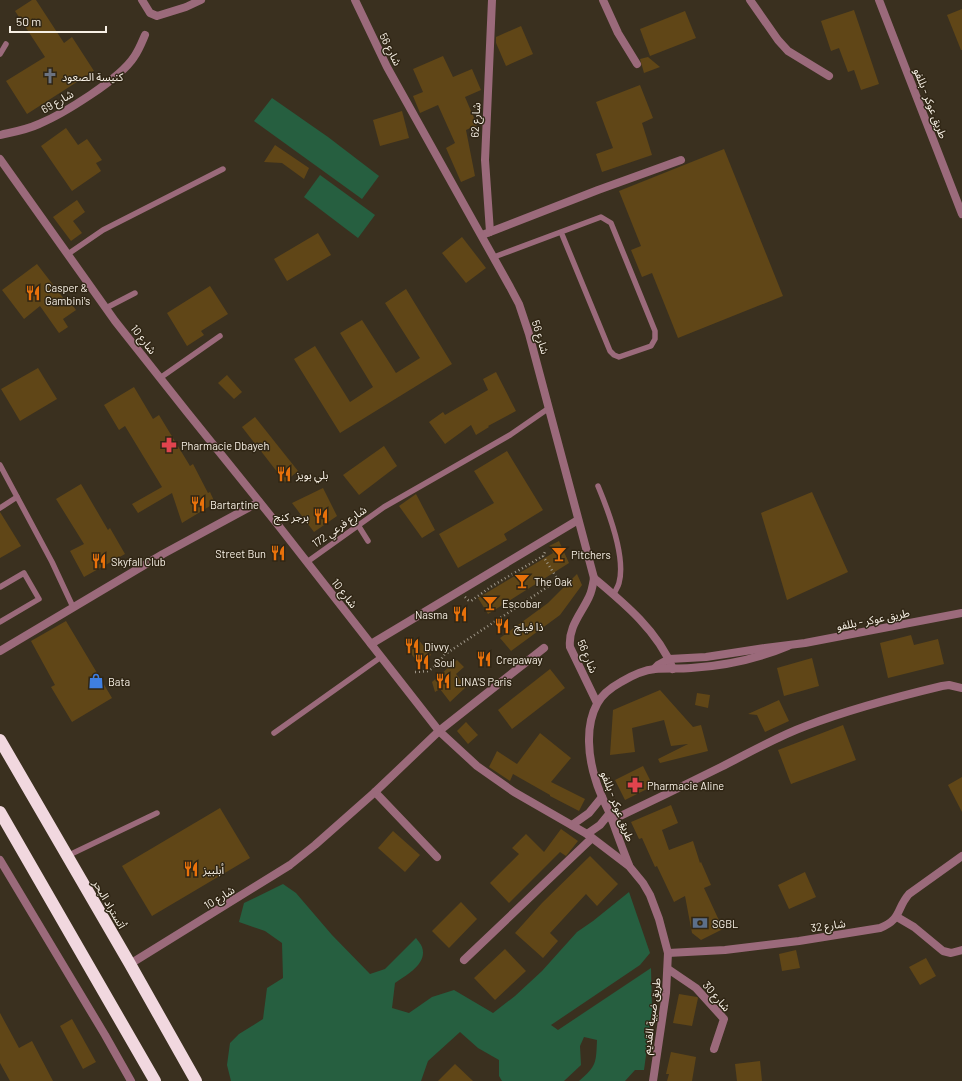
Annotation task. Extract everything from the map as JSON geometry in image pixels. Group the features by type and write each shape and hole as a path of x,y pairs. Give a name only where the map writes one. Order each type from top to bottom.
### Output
{"highway":[{"name":"أتستراد البحر","path":"0,740 196,1081"},
{"path":"0,812 155,1081"}],"street":[{"path":"142,0 150,13 158,16 186,7 201,0"},
{"name":"شارع 56","path":"355,0 387,67 486,234 494,257 519,304 529,334 594,578 590,595 573,625 569,639 570,647 597,703"},
{"name":"شارع 62","path":"486,234 485,160 492,0"},
{"path":"603,0 618,33 637,64"},
{"path":"750,0 778,40 788,51 829,76"},
{"name":"طريق عوكر - بللفو","path":"878,0 962,214"},
{"name":"شارع 69","path":"0,135 20,131 39,124 86,98 124,68 134,58 145,35"},
{"name":"شارع 10","path":"0,159 106,308 439,731 375,792 290,865 130,964"},
{"path":"486,234 598,190 681,160"},
{"path":"0,651 164,554 259,502"},
{"path":"371,644 578,520"},
{"path":"594,578 614,594 646,626 669,659 673,669"},
{"name":"طريق عوكر - بللفو","path":"654,669 658,664 669,659 706,657 788,646 962,614"},
{"name":"طريق عوكر - بللفو","path":"629,866 594,777 590,750 590,733 592,717 597,703 606,692 617,684 654,669 709,667 744,661 788,646"},
{"path":"544,648 439,731 477,766 514,792 590,836 629,866"},
{"path":"464,960 600,825 611,817 673,791 765,744 805,726 884,700 942,686 949,685 962,688"},
{"path":"375,792 437,857"},
{"path":"572,825 589,813 602,797"},
{"path":"962,856 909,894 904,899 897,917 914,927 943,952 951,953 962,950"},
{"path":"0,860 131,1081"},
{"name":"طريق ضبية القديم","path":"629,866 644,883 650,895 659,919 668,953 664,1014 653,1081"},
{"name":"شارع 32","path":"668,953 725,950 874,930 888,925 897,917"},
{"name":"شارع 30","path":"668,969 696,988 724,1019 714,1048"}],"lane":[{"path":"0,54 6,44"},
{"path":"68,254 103,230 223,169"},
{"path":"494,257 601,217 610,223 655,331 655,339 651,346 619,357 610,351 561,232"},
{"path":"106,308 135,293"},
{"path":"160,378 220,336"},
{"name":"شارع فرعي 172","path":"307,562 384,507 510,435 549,408"},
{"path":"0,465 52,562 73,607"},
{"path":"598,486 613,530 618,553 620,572 619,583 614,594"},
{"path":"0,508 17,498"},
{"path":"358,525 368,541"},
{"path":"0,587 24,573 39,599 0,622"},
{"path":"953,615 962,618"},
{"path":"274,733 381,657"},
{"path":"67,856 157,813"}],"path":[{"path":"461,590 468,600 471,601 492,586 543,556 547,547"},
{"path":"415,672 428,671 440,662 444,655 558,580 543,556"}],"green space":[{"path":"272,98 328,137 379,176 362,199 254,121"},
{"path":"320,175 375,215 358,238 304,197"},
{"path":"283,884 296,893 332,935 370,974 385,969 416,938 422,947 422,959 410,973 395,983 392,1008 409,1013 432,997 454,990 493,1013 515,996 542,971 577,932 629,892 650,953 640,965 551,1025 558,1030 651,968 652,1012 644,1070 635,1070 625,1081 579,1081 589,1071 596,1059 597,1040 584,1037 580,1046 581,1065 564,1081 502,1081 499,1076 499,1060 478,1048 460,1032 428,1061 421,1081 231,1081 227,1065 230,1043 239,1034 263,1019 267,988 283,978 282,943 265,931 239,922 244,903"}],"building":[{"name":"كنيسة الصعود","path":"32,0 36,0 64,43 72,37 94,71 27,114 6,81 45,57 15,11"},
{"path":"962,9 962,50 961,50 947,15"},
{"path":"854,10 879,84 861,90 854,70 848,72 839,48 831,51 821,21"},
{"path":"685,11 696,38 650,56 640,29"},
{"path":"521,26 533,54 506,66 496,43 496,37"},
{"path":"443,56 453,77 472,69 481,90 465,97 477,125 466,130 475,176 461,182 446,148 455,143 438,105 420,113 413,96 423,92 413,69"},
{"path":"648,57 660,67 644,73 640,59"},
{"path":"640,85 653,118 642,123 652,155 602,172 596,154 613,148 596,102"},
{"path":"402,111 409,138 380,146 373,120"},
{"path":"66,128 78,145 87,139 102,160 96,163 101,171 72,191 41,146"},
{"path":"275,145 309,168 304,179 282,163 264,162"},
{"path":"724,149 783,296 678,338 652,273 642,277 631,250 641,246 619,191"},
{"path":"77,200 85,212 73,221 82,233 71,241 53,217"},
{"path":"318,233 331,255 287,281 274,259"},
{"path":"462,237 486,268 466,283 442,253"},
{"path":"37,264 64,299 67,298 76,310 63,319 68,327 59,333 40,306 24,319 2,290"},
{"path":"210,286 228,314 201,331 204,335 187,346 167,313"},
{"path":"406,289 452,364 340,433 294,359 315,346 350,402 373,387 340,333 362,320 396,373 420,358 385,303"},
{"path":"38,368 57,399 20,421 1,389"},
{"path":"496,372 516,411 488,426 489,427 476,435 471,425 445,444 429,422 443,412 445,415 488,390 483,379"},
{"path":"227,375 242,392 234,399 218,383"},
{"path":"134,387 153,419 159,415 190,466 193,464 215,503 182,523 172,493 138,513 132,504 162,487 125,426 119,430 104,405"},
{"path":"255,417 298,471 285,482 242,427"},
{"path":"384,446 397,466 359,495 343,475"},
{"path":"507,451 543,510 504,534 507,540 458,568 439,534 494,503 474,471"},
{"path":"81,484 108,530 110,528 125,554 84,577 70,551 84,544 56,499"},
{"path":"323,488 337,516 314,532 292,503"},
{"path":"812,492 848,572 787,600 761,513"},
{"path":"416,494 435,530 422,538 399,506"},
{"path":"0,512 21,546 0,558"},
{"path":"559,541 569,563 488,614 478,598 553,553 549,546"},
{"path":"577,574 582,585 560,615 511,651 500,638 548,603"},
{"path":"66,621 112,698 72,722 51,687 55,685 31,641"},
{"path":"911,635 914,645 938,639 944,664 888,678 880,643"},
{"path":"417,638 431,655 419,664 406,647"},
{"path":"812,658 819,686 784,696 777,668"},
{"path":"457,660 464,667 456,674 466,687 450,702 440,689 435,692 432,682"},
{"path":"550,669 565,688 512,729 498,710"},
{"path":"660,690 693,727 701,725 708,751 660,763 658,759 688,744 671,746 664,720 632,728 635,752 610,755 613,710"},
{"path":"697,693 710,695 708,708 695,705"},
{"path":"779,700 789,721 765,732 757,715 748,714"},
{"path":"466,722 478,735 468,744 457,731"},
{"path":"843,725 856,760 791,784 778,750"},
{"path":"540,733 571,758 551,782 585,799 579,811 513,774 510,781 489,767 497,751 517,764"},
{"path":"643,766 653,786 625,800 615,780"},
{"path":"962,777 962,812 948,785"},
{"path":"671,805 678,823 662,830 669,850 693,841 700,863 701,862 711,885 704,888 723,929 701,940 692,933 685,896 674,902 657,866 655,867 642,838 639,839 631,822"},
{"path":"220,808 250,858 152,916 122,866"},
{"path":"561,829 578,841 566,856 560,852 509,903 490,883 519,854 512,848 526,834 544,852"},
{"path":"393,831 420,855 405,872 378,848"},
{"path":"590,856 618,884 597,906 586,894 550,933 558,941 543,958 515,933 542,903"},
{"path":"805,872 816,897 789,909 778,885"},
{"path":"461,902 477,919 449,948 432,931"},
{"path":"505,949 526,971 495,1000 474,978"},
{"path":"796,950 800,968 782,971 779,954"},
{"path":"926,958 936,976 920,985 909,967"},
{"path":"679,994 698,998 692,1026 673,1023"},
{"path":"0,1013 19,1048 32,1041 53,1081 10,1081 0,1063"},
{"path":"72,1019 96,1062 83,1069 60,1026"},
{"path":"671,1052 696,1057 692,1081 667,1081 669,1074 666,1074"},
{"path":"760,1061 762,1081 737,1081 735,1064"},
{"path":"455,1064 473,1081 438,1081"}],"place":[{"name":"كنيسة الصعود","path":"50,76"},
{"name":"Casper & Gambini's","path":"33,293"},
{"name":"Pharmacie Dbayeh","path":"169,445"},
{"name":"بلي بويز","path":"284,474"},
{"name":"Bartartine","path":"198,504"},
{"name":"برجر كنج","path":"321,516"},
{"name":"Street Bun","path":"278,553"},
{"name":"Pitchers","path":"559,554"},
{"name":"Skyfall Club","path":"99,561"},
{"name":"The Oak","path":"522,581"},
{"name":"Escobar","path":"490,603"},
{"name":"Nasma","path":"460,614"},
{"name":"ذا فيلج","path":"502,626"},
{"name":"Divvy","path":"412,646"},
{"name":"Crepaway","path":"484,659"},
{"name":"Soul","path":"422,662"},
{"name":"Bata","path":"96,681"},
{"name":"LINA'S Paris","path":"443,681"},
{"name":"Pharmacie Aline","path":"635,785"},
{"name":"أبلبيز","path":"191,869"},
{"name":"SGBL","path":"700,923"}]}
